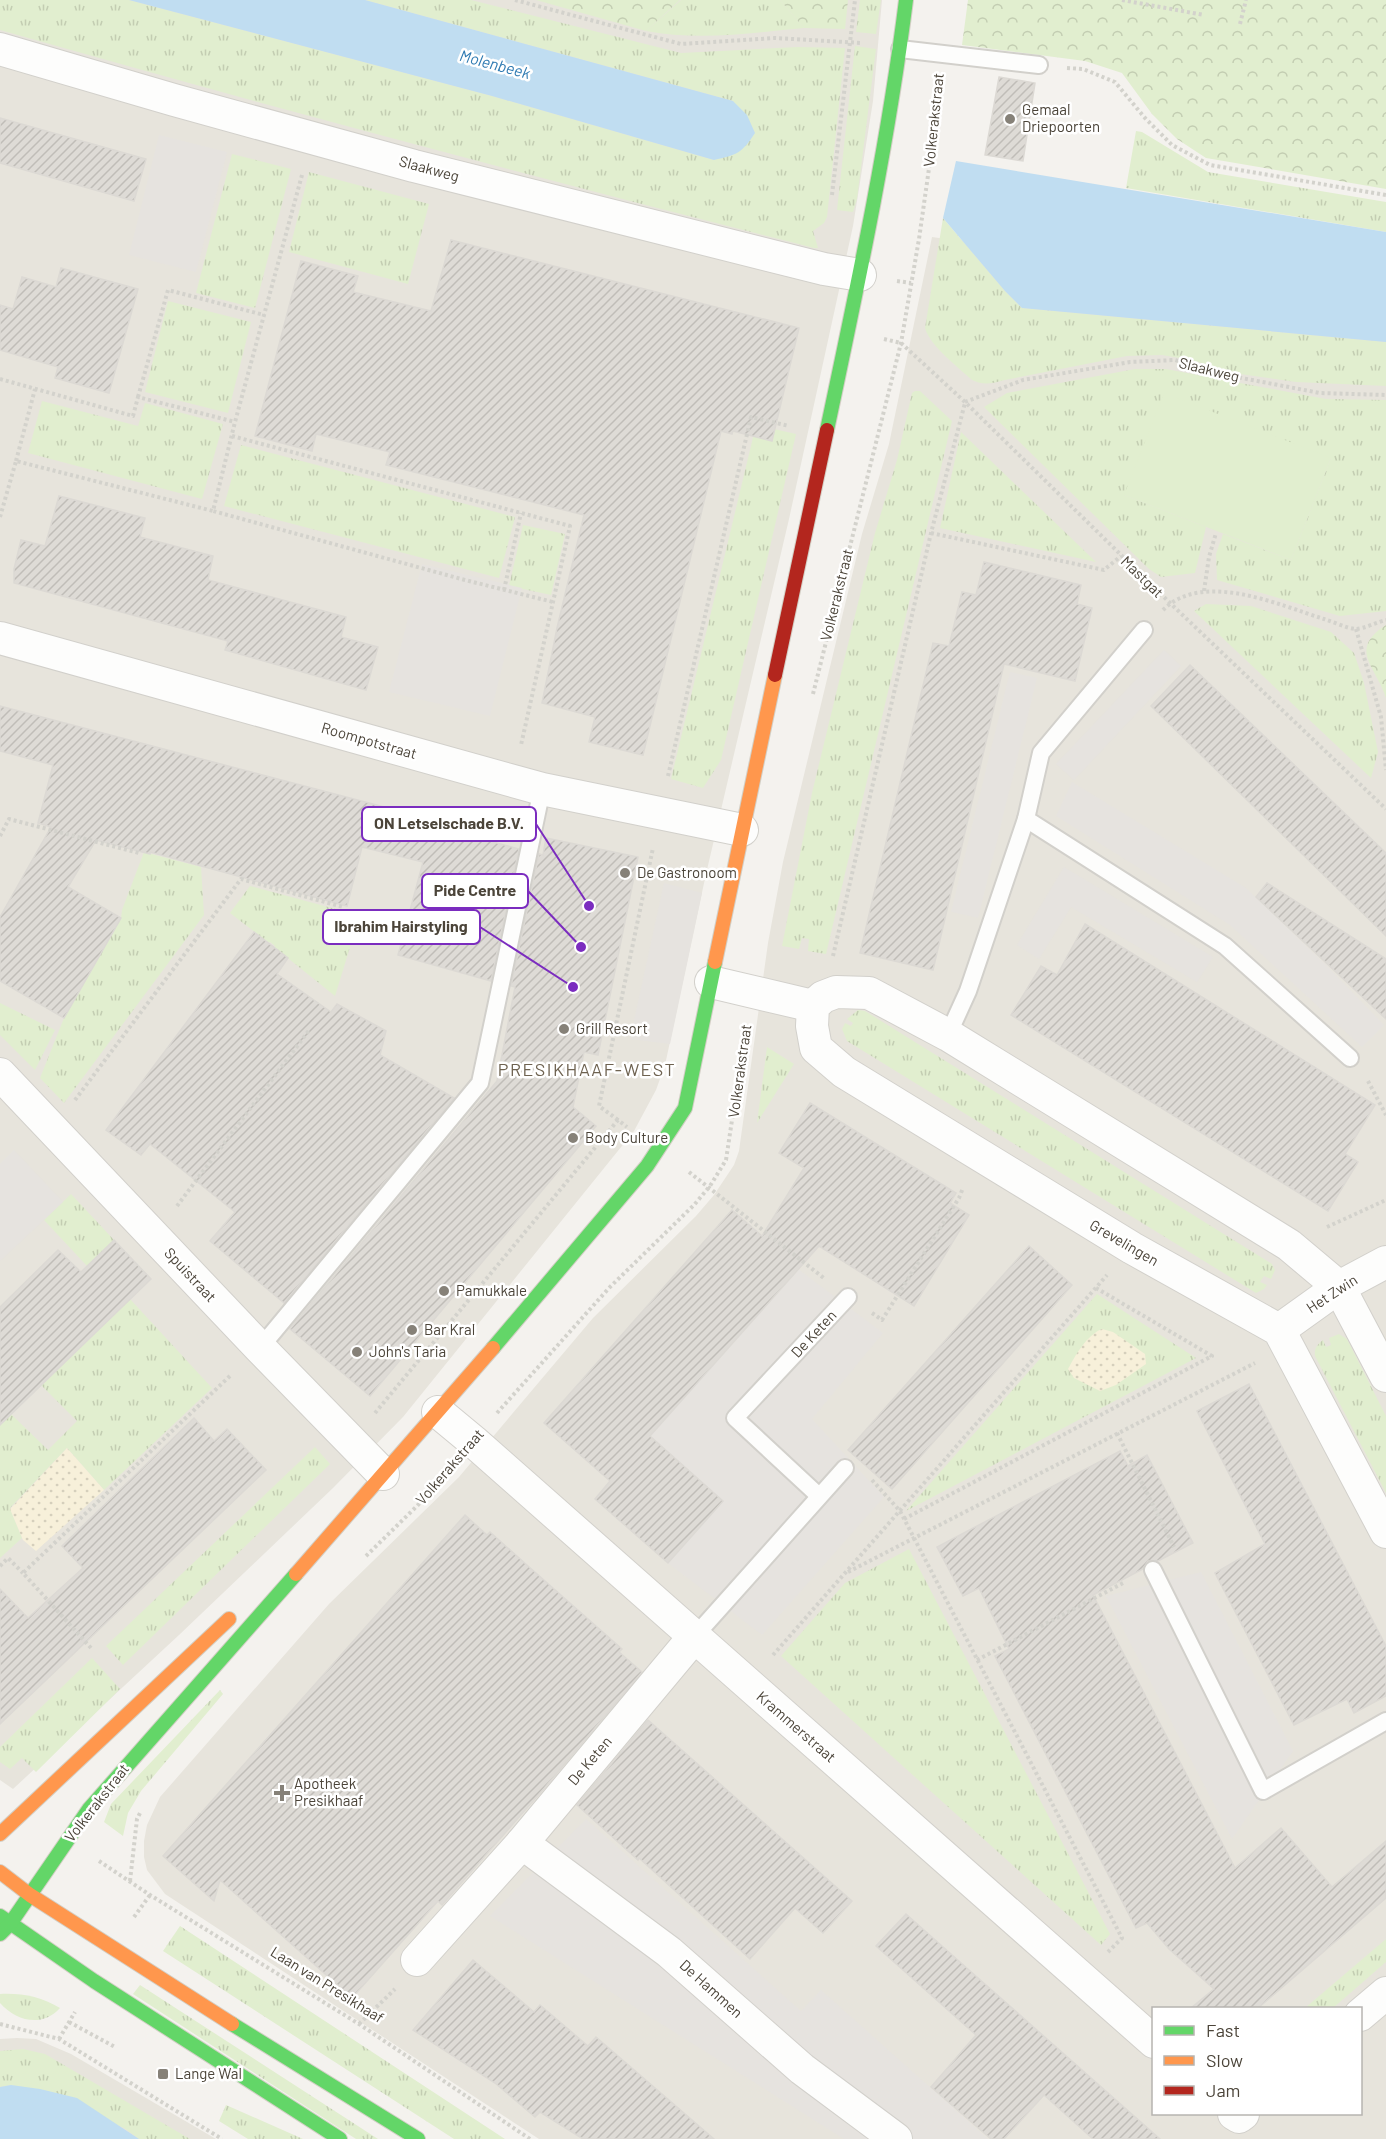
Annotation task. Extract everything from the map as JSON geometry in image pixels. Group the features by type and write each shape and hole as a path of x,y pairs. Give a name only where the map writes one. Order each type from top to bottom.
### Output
{"street":[{"name":"Volkerakstraat","path":"3,1925 30,1895 89,1809 438,1413 633,1184 686,1108 742,830 861,275 900,49 906,0"},
{"name":"Slaakweg","path":"0,49 414,166 824,269 861,275"},
{"name":"Roompotstraat","path":"0,638 528,785 742,830"},
{"path":"711,982 818,1002 836,992 869,993 948,1035 1289,1245 1339,1287 1386,1376"},
{"name":"Grevelingen","path":"818,1002 812,1026 816,1048 844,1072 1283,1338"},
{"name":"Spuistraat","path":"0,1074 383,1474"},
{"name":"Het Zwin","path":"1283,1338 1339,1287 1386,1262"},
{"path":"1283,1338 1386,1532"},
{"name":"Krammerstraat","path":"438,1413 473,1441 1152,2040"},
{"name":"Volkerakstraat","path":"281,1571 383,1474"},
{"path":"0,1834 238,1611"},
{"name":"De Keten","path":"417,1960 522,1843 694,1637"},
{"name":"De Hammen","path":"522,1843 669,1952 802,2070 896,2139"},
{"path":"0,1872 30,1895 161,1980 418,2139"},
{"path":"3,1925 340,2139"},
{"path":"1362,2013 1386,1993"}],"lane":[{"path":"900,49 1039,65"},
{"path":"948,1035 968,991 1026,819 1041,753 1144,630"},
{"path":"260,1348 480,1083 528,785"},
{"path":"1026,819 1225,946 1350,1058"},
{"name":"De Keten","path":"819,1496 735,1418 848,1297"},
{"name":"De Keten","path":"694,1637 844,1468"},
{"path":"1153,1570 1263,1791 1386,1721"}],"path":[{"path":"515,0 681,44 775,38 849,41 900,49"},
{"path":"832,201 855,0"},
{"path":"1122,0 1204,15"},
{"path":"1240,24 1246,0"},
{"name":"Volkerakstraat","path":"812,701 901,343 936,119 940,54"},
{"path":"1039,65 1083,69 1115,82 1145,118 1172,145 1210,165 1386,195"},
{"path":"213,512 235,422 313,136"},
{"path":"0,379 133,416 168,290 264,315"},
{"name":"Mastgat","path":"901,343 1386,809"},
{"name":"Slaakweg","path":"965,402 1023,380 1130,362 1175,360 1226,375 1320,393 1386,395"},
{"path":"0,517 35,389"},
{"path":"138,397 235,422"},
{"path":"818,1002 931,533 965,402"},
{"path":"618,1120 599,1106 660,813 751,417 796,428"},
{"path":"232,435 570,526 553,602 528,785"},
{"path":"16,461 553,602"},
{"path":"504,590 520,513"},
{"path":"931,533 1104,570 1121,556"},
{"path":"1204,591 1209,556 1216,533"},
{"path":"1170,603 1196,592 1239,593 1356,629 1386,620"},
{"path":"1356,629 1381,717 1386,770"},
{"path":"0,836 9,819 139,853"},
{"path":"52,1129 241,879 343,907"},
{"name":"Volkerakstraat","path":"359,1563 443,1478 609,1288 694,1205 710,1186 726,1160 750,991"},
{"path":"154,1237 310,1029"},
{"path":"1365,1072 1386,1115"},
{"path":"710,1186 848,1297 882,1320 959,1198 977,1154"},
{"path":"1289,1245 1386,1200"},
{"path":"747,1684 1132,1248"},
{"path":"904,1519 1212,1356 1096,1288"},
{"path":"844,1573 1117,1433 1283,1338"},
{"path":"23,1573 260,1348"},
{"path":"977,1660 1123,1583 1179,1557 1117,1433"},
{"path":"844,1468 870,1478 900,1511 1122,1938 1082,1978"},
{"path":"0,1566 8,1558 91,1648"},
{"path":"130,1881 137,1819 145,1802"},
{"name":"Laan van Presikhaaf","path":"103,1864 359,2024 530,2139"},
{"path":"129,1925 150,1895"},
{"path":"359,2024 394,1990 417,1960"},
{"path":"59,2039 69,2022 115,2048"},
{"path":"0,2024 59,2039 222,2139"}],"shaded area":[{"path":"0,0 882,0 873,101 853,226 665,1065 656,1090 634,1131 403,1417 333,1488 179,1635 13,1789 0,1780"},
{"path":"159,135 227,152 196,272 129,255"},
{"path":"932,237 1386,300 1386,2139 539,2139 165,1894 147,1870 144,1841 147,1825 160,1797 329,1604 459,1477 593,1318 696,1216 714,1195 734,1165 739,1151 768,943 783,862 862,534 889,444"},
{"path":"422,564 522,588 490,716 389,692"},
{"path":"1164,650 1181,666 1074,780 1056,764"},
{"path":"1010,672 1037,678 978,918 951,912"},
{"path":"1072,782 1246,888 1384,1025 1362,1047 1230,925 1056,816"},
{"path":"1064,867 1213,957 1197,982 1071,907 1039,959 1017,945"},
{"path":"664,883 702,893 670,1044 630,1039"},
{"path":"14,1150 63,1202 0,1261 0,1164"},
{"path":"798,1269 883,1333 812,1419 884,1497 762,1635 668,1563 723,1501 650,1436"},
{"path":"1201,1572 1293,1751 1232,1839 1106,1596"},
{"path":"586,1819 801,2011 821,1990 988,2139 844,2139 490,1916"},
{"path":"0,2039 36,2039 71,2054 216,2139 0,2139"}],"green space":[{"path":"0,0 129,0 492,96 714,160 733,101 365,0 471,0 681,53 798,47 845,48 827,217 824,223 813,231 818,248 814,248 508,169 0,30"},
{"path":"536,0 680,0 646,31"},
{"path":"681,0 780,0 804,28 705,36 646,31"},
{"path":"780,0 848,0 845,29 804,28"},
{"path":"860,0 881,0 876,34 856,32"},
{"path":"968,0 1386,0 1386,189 1206,158 1177,139 1152,114 1122,73 1085,61 962,45"},
{"path":"855,46 876,49 857,199 853,212 837,210"},
{"path":"1136,131 1142,132 1208,172 1386,202 1386,232 1126,188"},
{"path":"232,154 291,169 255,308 196,293"},
{"path":"309,172 429,204 408,284 289,252"},
{"path":"943,218 1022,308 1386,342 1386,386 1296,382 1240,374 1191,360 1162,355 1127,356 992,383 976,382 938,349 925,328"},
{"path":"168,301 251,322 228,413 145,392"},
{"path":"1135,369 1166,369 1326,399 1386,400 1386,611 1340,616 1217,580 1216,554 1223,534 1291,560 1331,458 1124,495 1206,527 1195,573 1161,577 1149,569 984,407 1007,393"},
{"path":"920,391 952,421 826,954 808,951 809,939 802,938 799,949 782,946 812,793 875,533 897,460 912,393"},
{"path":"1164,393 1331,458 1291,560 1124,495"},
{"path":"42,401 138,426 145,403 223,424 202,499 28,453"},
{"path":"756,425 796,434 721,760 703,788 671,779"},
{"path":"961,432 1096,562 940,528"},
{"path":"241,445 515,517 499,578 224,506"},
{"path":"523,525 565,534 551,595 509,586"},
{"path":"1206,604 1251,606 1331,632 1354,653 1364,683 1378,752 1371,778 1194,611"},
{"path":"1386,625 1386,698 1366,651 1374,634"},
{"path":"144,852 201,867 204,915 64,1103 40,1078 64,1018 121,918"},
{"path":"250,886 343,911 351,944 335,996 270,942 230,913"},
{"path":"0,1003 55,1030 35,1070 0,1035"},
{"path":"858,1010 865,1011 1272,1264 1275,1270 1271,1279 1264,1276 1260,1282 1267,1285 1256,1293 847,1041 842,1029 845,1023 851,1026 853,1023 847,1019"},
{"path":"767,1047 794,1064 757,1123"},
{"path":"71,1194 114,1240 87,1266 44,1220"},
{"path":"1097,1294 1196,1358 906,1511"},
{"path":"130,1299 212,1388 104,1490 67,1448 10,1508 22,1538 0,1558 0,1424 11,1414 48,1450 77,1421 41,1385"},
{"path":"1339,1334 1347,1339 1386,1416 1386,1493 1315,1356 1318,1345 1323,1340 1326,1347 1331,1345 1329,1338"},
{"path":"315,1447 330,1464 123,1665 106,1646"},
{"path":"909,1549 1110,1934 1101,1945 781,1656 845,1583"},
{"path":"92,1658 120,1689 36,1772 22,1758 10,1769 0,1762 0,1747"},
{"path":"220,1690 223,1694 141,1791 128,1813 123,1836 104,1822 111,1804"},
{"path":"180,1926 505,2139 454,2139 163,1951"},
{"path":"1386,1939 1386,1962 1334,2007 1306,2007"},
{"path":"140,1985 378,2139 356,2139 133,1994"},
{"path":"0,1994 32,1996 60,2008 45,2018 29,2020 6,2009 0,2003"},
{"path":"23,2049 45,2054 190,2139 139,2139 124,2128 11,2085 0,2087 0,2051"},
{"path":"226,2105 303,2139 248,2139 219,2121"}],"sand":[{"path":"1102,1329 1113,1332 1145,1354 1146,1364 1116,1385 1100,1391 1074,1378 1068,1369 1087,1340"},
{"path":"67,1448 104,1490 36,1551 23,1540 10,1509"}],"water":[{"name":"Molenbeek","path":"129,0 365,0 733,101 747,115 755,133 738,152 714,160 492,96"},
{"path":"956,161 1386,232 1386,342 1022,308 943,218"},
{"path":"11,2085 77,2098 139,2139 0,2139 0,2087"}],"building":[{"name":"Gemaal Driepoorten","path":"999,77 1035,83 1023,161 985,155"},
{"path":"0,118 146,159 134,201 0,163"},
{"path":"451,240 799,328 772,441 733,431 732,434 721,431 643,755 589,742 595,717 542,703 584,515 386,465 390,452 316,434 312,451 255,436 301,261 358,276 353,292 431,311"},
{"path":"61,268 138,289 109,393 55,378 58,367 0,350 0,305 13,309 22,277 56,287"},
{"path":"59,496 145,518 140,537 213,556 208,580 346,617 341,637 378,647 366,690 225,650 228,641 14,583 14,569 21,540 45,546"},
{"path":"984,562 1081,585 1077,604 1092,608 1075,681 1004,664 933,970 860,953 933,643 949,646 962,592 976,595"},
{"path":"1190,665 1386,853 1386,936 1151,706"},
{"path":"0,706 411,814 409,819 519,849 491,981 398,955 423,862 362,847 347,906 150,852 150,854 96,840 68,887 121,918 64,1018 0,981 0,917 51,827 38,823 53,765 0,751"},
{"path":"546,838 638,857 598,1055 584,1052 573,1107 596,1126 370,1396 290,1329 497,1081 515,987 511,986 539,854 543,855"},
{"path":"1267,883 1386,959 1386,1019 1256,897"},
{"path":"1085,924 1375,1105 1345,1154 1358,1162 1328,1211 1011,1015 1041,966 1057,975"},
{"path":"254,932 288,958 277,974 331,1012 337,1004 386,1031 380,1055 454,1098 284,1303 210,1241 235,1212 150,1144 141,1155 106,1130"},
{"path":"810,1103 956,1193 950,1203 969,1215 914,1306 819,1246 650,1436 723,1501 668,1563 595,1499 610,1481 544,1423 732,1210 762,1236 804,1168 779,1153"},
{"path":"114,1240 151,1279 0,1425 0,1307 58,1250 81,1272"},
{"path":"1029,1246 1072,1285 892,1489 848,1450"},
{"path":"1249,1384 1386,1646 1386,1696 1354,1713 1347,1699 1294,1725 1215,1573 1265,1544 1197,1411"},
{"path":"194,1418 214,1441 227,1429 266,1470 0,1724 0,1589 28,1618 83,1568 62,1546"},
{"path":"1120,1451 1128,1466 1147,1455 1193,1543 1158,1561 1148,1561 1143,1569 1093,1595 1235,1868 1281,1828 1332,1887 1386,1841 1386,1898 1259,2007 1192,2007 1214,1989 1169,1949 1147,1923 1136,1928 995,1656 1009,1649 979,1588 963,1596 937,1547"},
{"path":"465,1515 487,1535 490,1532 622,1649 619,1652 642,1672 442,1905 438,1901 352,1998 220,1880 214,1901 163,1856"},
{"path":"648,1720 852,1901 823,1933 795,1908 750,1959 577,1805"},
{"path":"906,1914 1160,2139 1093,2139 1044,2095 1004,2139 991,2139 931,2087 976,2035 876,1946"},
{"path":"473,1960 534,2012 540,2005 588,2046 596,2037 714,2139 583,2139 540,2112 535,2117 495,2083 413,2030"}],"traffic: fast":[{"path":"827,430 881,162 906,0"},
{"path":"493,1348 647,1166 685,1108 715,962"},
{"path":"0,1934 10,1924 89,1809 296,1574"},
{"path":"0,1916 94,1981 340,2139"},
{"path":"232,2024 418,2139"}],"traffic: slow":[{"path":"715,962 775,675"},
{"path":"296,1574 493,1348"},
{"path":"0,1834 229,1619"},
{"path":"0,1872 30,1895 232,2024"}],"traffic: jam":[{"path":"775,675 827,430"}],"place":[{"name":"Gemaal Driepoorten","path":"1010,119"},
{"name":"De Gastronoom","path":"625,873"},
{"name":"ON Letselschade B.V.","path":"589,906"},
{"name":"Pide Centre","path":"581,947"},
{"name":"Ibrahim Hairstyling","path":"573,987"},
{"name":"Grill Resort","path":"564,1029"},
{"name":"Body Culture","path":"573,1138"},
{"name":"Pamukkale","path":"444,1291"},
{"name":"Bar Kral","path":"412,1330"},
{"name":"John's Taria","path":"357,1352"},
{"name":"Apotheek Presikhaaf","path":"282,1793"},
{"name":"Lange Wal","path":"163,2074"}],"district":[{"name":"PRESIKHAAF-WEST","path":"587,1070"}]}
